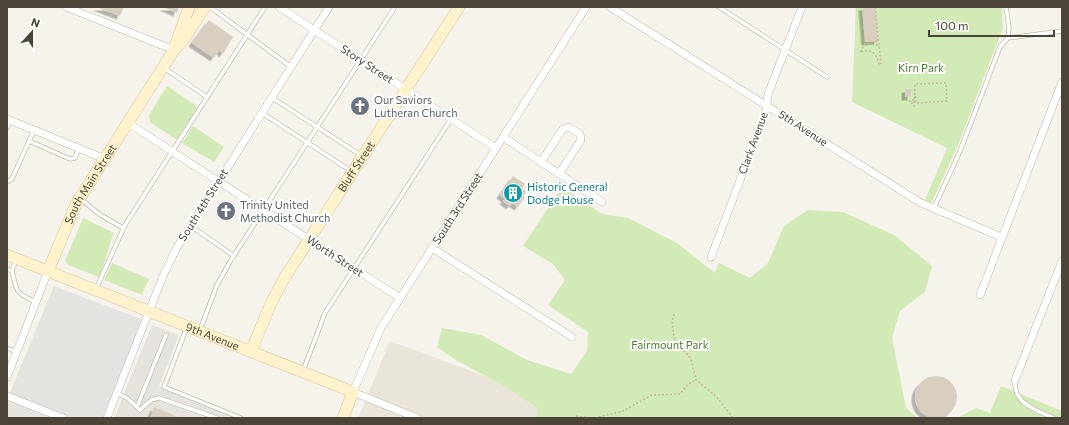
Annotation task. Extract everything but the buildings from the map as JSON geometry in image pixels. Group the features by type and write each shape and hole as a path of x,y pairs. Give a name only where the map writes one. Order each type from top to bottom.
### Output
{"main road":[{"path":"174,50 189,7"},
{"name":"South Main Street","path":"48,271 68,219 80,198 174,50 184,39 206,7"},
{"name":"Bluff Street","path":"251,351 278,289 458,7"},
{"name":"9th Avenue","path":"12,257 353,392"},
{"name":"South 3rd Street","path":"343,418 353,392"}],"street":[{"path":"66,7 174,50"},
{"name":"Story Street","path":"279,7 496,148"},
{"name":"South 4th Street","path":"107,418 169,263 218,181 330,7"},
{"name":"South 3rd Street","path":"353,392 371,348 400,298 586,7"},
{"name":"5th Avenue","path":"610,7 901,192 934,210 1001,237"},
{"name":"Clark Avenue","path":"711,257 766,112 768,94 802,7"},
{"path":"980,295 1001,237 1062,82"},
{"path":"9,120 105,159"},
{"name":"Worth Street","path":"128,123 400,298"},
{"path":"541,162 564,128 570,127 580,134 581,140 559,174"},
{"path":"503,137 602,202"},
{"path":"432,248 572,337"},
{"path":"1015,380 1062,261"},
{"name":"South Main Street","path":"7,377 48,271"},
{"name":"9th Avenue","path":"353,392 417,418"},
{"path":"7,396 63,418"}],"lane":[{"path":"210,7 291,67"},
{"path":"96,290 123,228 265,7"},
{"path":"199,331 217,285 234,256 395,7"},
{"path":"719,7 827,77"},
{"path":"934,210 960,151 1000,47 1008,38 1009,27 1006,7"},
{"path":"1008,38 1062,31"},
{"path":"164,67 207,97"},
{"path":"272,98 363,156"},
{"path":"262,113 353,172"},
{"path":"303,372 326,313 451,118"},
{"path":"7,128 9,120"},
{"path":"7,182 12,179 34,130"},
{"path":"29,141 70,159 75,158 79,148"},
{"path":"80,198 99,214 123,228"},
{"path":"190,226 234,256"},
{"path":"12,257 12,271 17,291 21,296 36,302"},
{"path":"7,269 12,271"},
{"path":"187,326 164,387 241,418"},
{"path":"138,407 166,334"},
{"path":"7,348 17,352"},
{"path":"1015,380 1014,388 1022,403 1054,418"},
{"path":"117,393 127,398 140,410 151,400 158,398 217,418"}],"path":[{"path":"875,7 881,64 879,64 877,57 873,52 867,50 862,53 864,44 876,41 876,46 879,46"},
{"path":"914,107 915,84 946,83 947,101 916,103 915,93"},
{"path":"674,314 672,321 674,338 691,359 696,380 716,396 733,418"},
{"path":"595,418 623,411 652,396 680,394 688,384 696,380"},
{"path":"576,416 591,418"}],"shaded area":[{"path":"54,286 146,321 106,418 7,418 7,400"},
{"path":"152,325 179,335 159,386 235,418 114,418"},
{"path":"390,341 599,418 358,418"}],"green space":[{"name":"Kirn Park","path":"856,7 1002,7 1003,28 958,145 929,208 923,205 947,148 852,102"},
{"path":"167,86 198,107 177,140 150,122 149,115"},
{"path":"193,126 224,147 214,162 182,143"},
{"name":"Fairmount Park","path":"562,187 602,214 628,218 677,243 715,273 719,263 750,278 768,263 784,226 808,210 843,212 894,235 932,266 925,292 900,311 892,337 906,408 917,418 537,418 538,408 504,386 454,359 437,347 442,328 481,335 527,360 571,374 587,351 588,332 548,305 565,280 553,264 523,246"},
{"path":"83,218 114,233 99,277 68,265 65,261"},
{"path":"112,263 149,279 142,295 104,280"},
{"path":"1001,386 1062,411 1062,418 957,418 976,408 990,413"}],"place":[{"name":"Our Saviors Lutheran Church","path":"360,106"},
{"name":"Historic General Dodge House","path":"513,193"},
{"name":"Trinity United Methodist Church","path":"226,211"}]}
